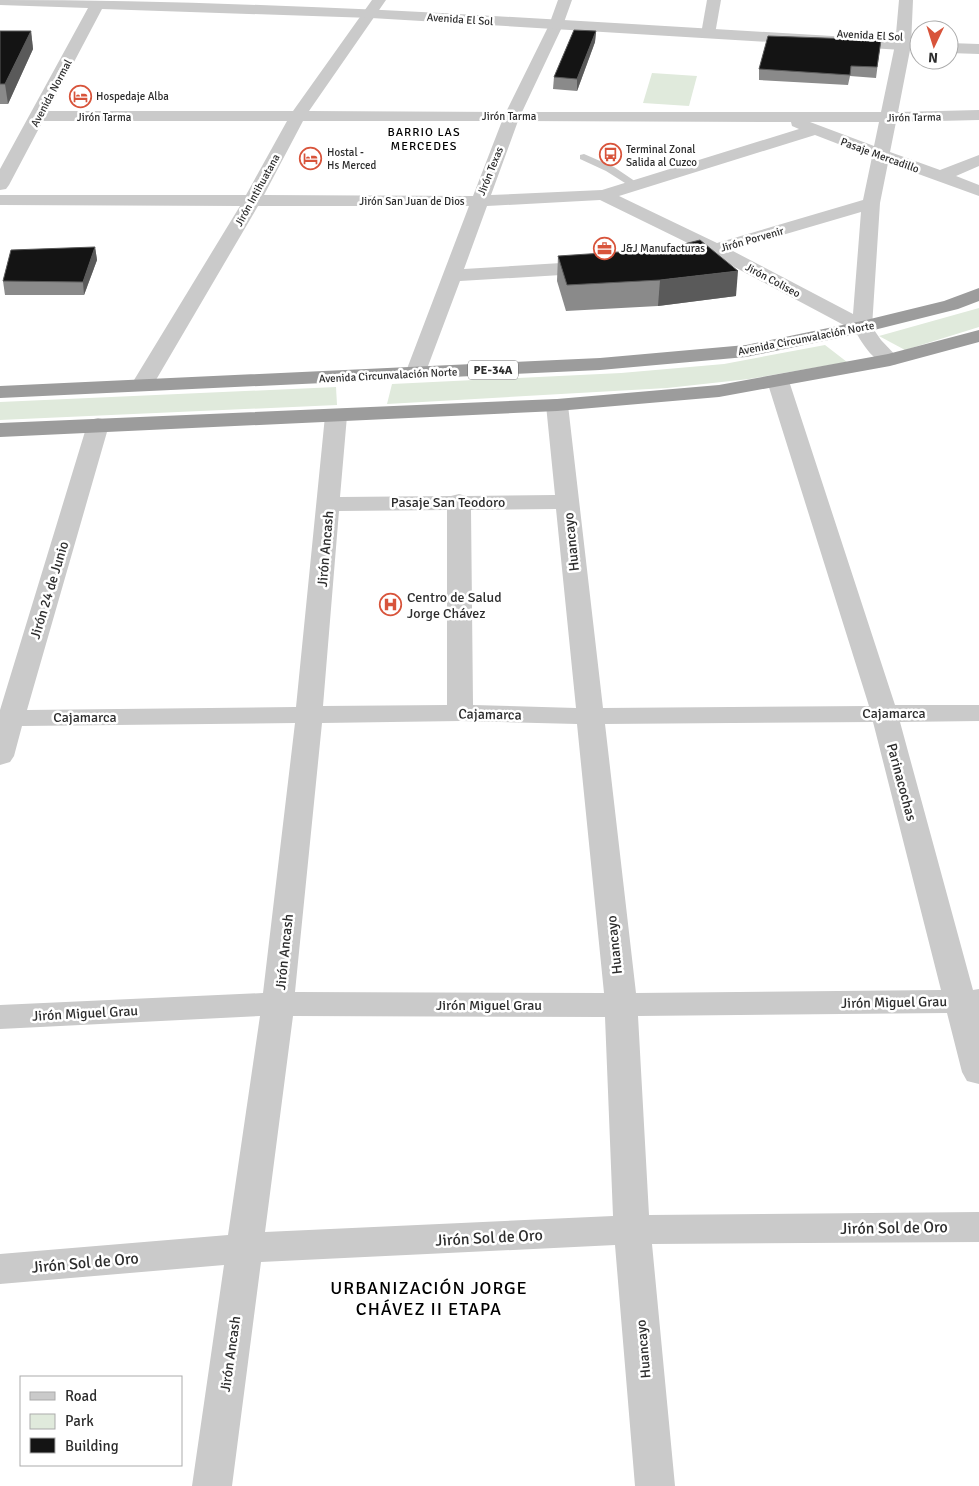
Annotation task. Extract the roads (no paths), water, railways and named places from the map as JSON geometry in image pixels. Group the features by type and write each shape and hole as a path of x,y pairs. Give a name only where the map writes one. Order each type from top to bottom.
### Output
{"highway":[{"name":"Avenida Circunvalación Norte","path":"0,392 600,364 746,351 862,327 951,305 979,294"},
{"path":"0,430 558,405 719,391 890,360 979,336"},
{"path":"350,415 364,376"}],"street":[{"name":"Avenida El Sol","path":"191,0 560,14 709,30 909,40"},
{"path":"709,30 714,0"},
{"path":"890,360 873,344 862,327 871,204 882,156 888,117 909,40 906,0"},
{"name":"Avenida El Sol","path":"0,1 375,7"},
{"name":"Avenida Normal","path":"0,185 99,2"},
{"name":"Jirón Intihuatana","path":"142,385 251,202 297,117 375,7"},
{"name":"Jirón Texas","path":"415,374 478,201 512,116 560,14"},
{"path":"959,40 979,41"},
{"path":"959,48 979,49"},
{"name":"Jirón Tarma","path":"39,116 888,117 979,115"},
{"name":"Pasaje Mercadillo","path":"782,116 882,156 979,191"},
{"name":"Jirón San Juan de Dios","path":"0,200 478,201 603,195 814,130"},
{"path":"941,176 979,160"},
{"name":"Jirón Coliseo","path":"603,195 715,249 862,327"},
{"name":"Jirón Porvenir","path":"660,260 715,249 871,204"},
{"path":"450,276 613,266"},
{"name":"Parinacochas","path":"778,381 884,712 970,1001 979,1072"},
{"name":"Huancayo","path":"558,405 589,716 621,1005 632,1230 656,1486"},
{"name":"Jirón Ancash","path":"212,1486 278,1004 309,716 329,504 350,415"},
{"name":"Jirón 24 de Junio","path":"0,756 6,718 98,425"},
{"path":"459,501 460,713"},
{"name":"Pasaje San Teodoro","path":"329,504 459,501 567,502"},
{"name":"Cajamarca","path":"6,718 460,713 589,716 884,712 979,713"},
{"name":"Jirón Miguel Grau","path":"0,1017 278,1004 621,1005 970,1001"},
{"name":"Jirón Sol de Oro","path":"0,1269 245,1248 632,1230 979,1227"}],"lane":[{"path":"584,157 610,169 637,186"}],"place":[{"name":"Hospedaje Alba","path":"80,96"},
{"name":"Terminal Zonal Salida al Cuzco","path":"610,155"},
{"name":"Hostal - Hs Merced","path":"311,158"},
{"name":"J&J Manufacturas","path":"605,248"},
{"name":"Centro de Salud Jorge Chávez","path":"391,605"}],"district":[{"name":"BARRIO LAS MERCEDES","path":"424,139"},
{"name":"URBANIZACIÓN JORGE CHÁVEZ II ETAPA","path":"429,1298"}]}
